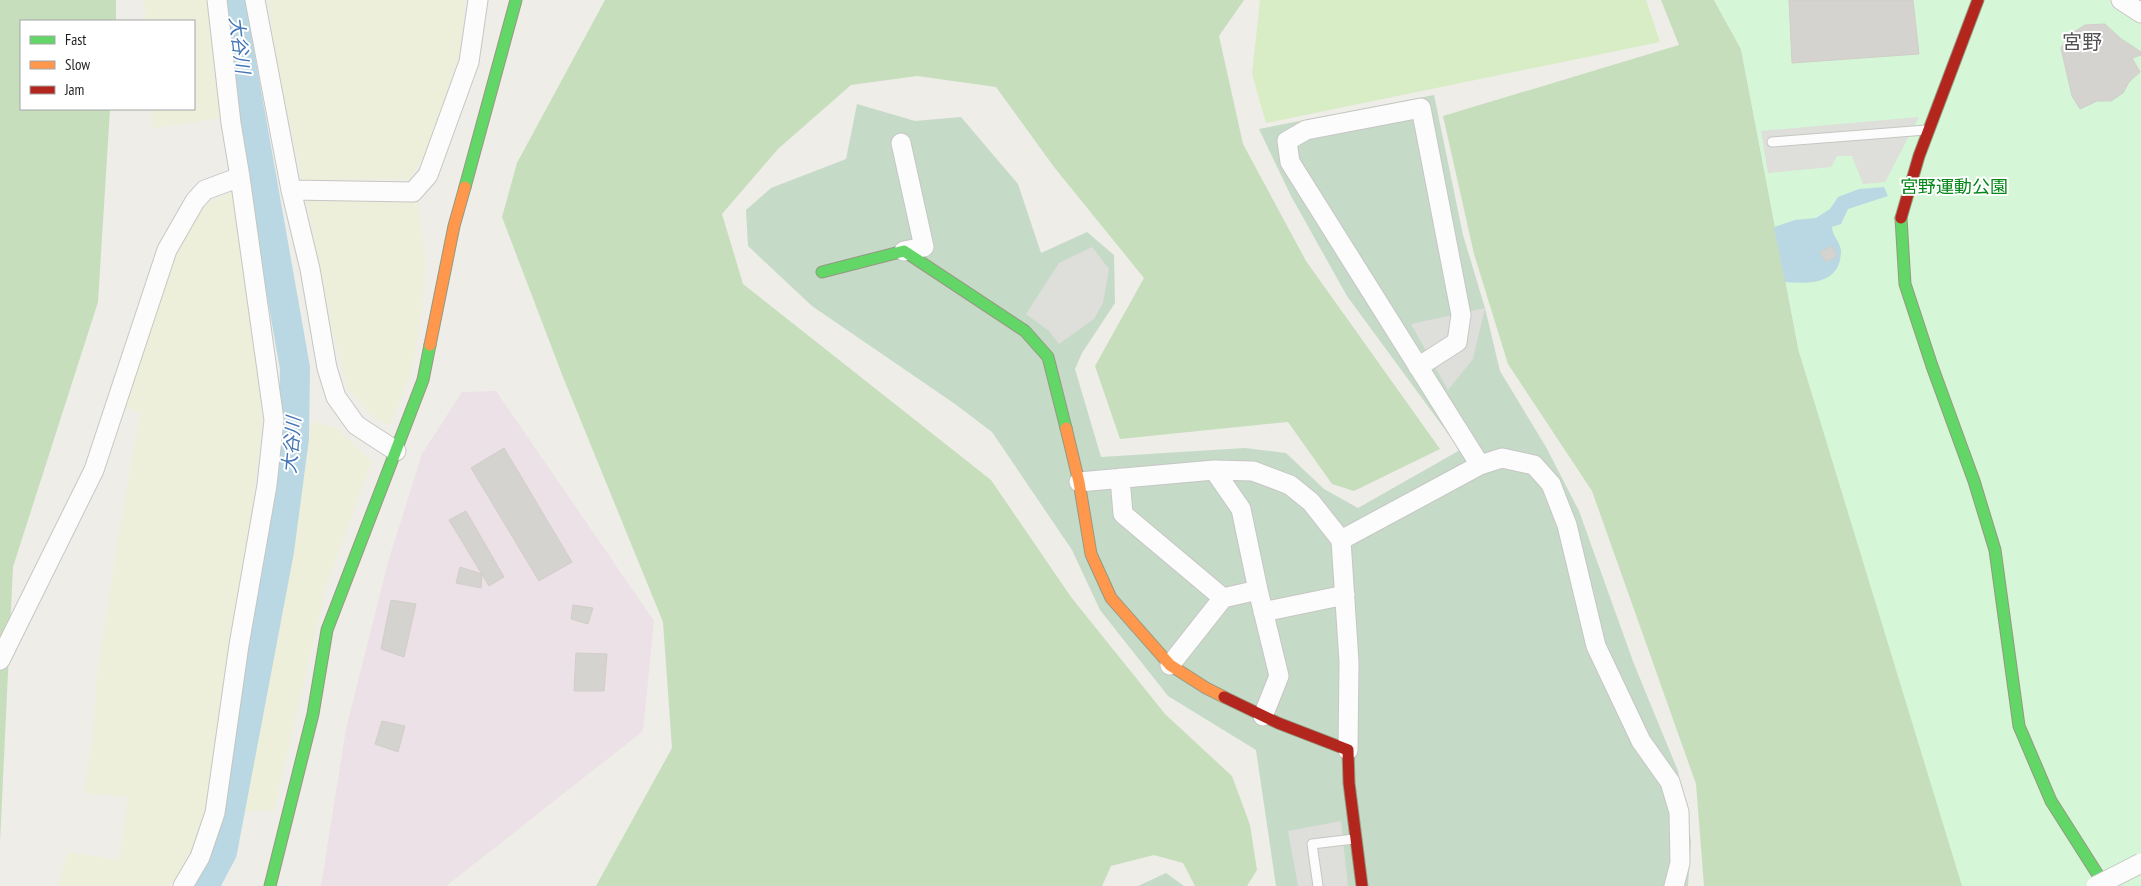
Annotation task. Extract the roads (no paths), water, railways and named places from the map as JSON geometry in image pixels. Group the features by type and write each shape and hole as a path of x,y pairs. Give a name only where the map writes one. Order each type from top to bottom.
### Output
{"street":[{"path":"183,886 200,857 214,813 239,645 267,485 274,420 231,123 217,0"},
{"path":"254,0 291,190 310,268 327,368 336,397 356,426 396,451"},
{"path":"291,190 413,192 428,175 469,62 478,0"},
{"path":"270,886 313,714 327,630 423,380 454,226 516,0"},
{"path":"1978,0 1919,156 1901,217 1905,284 1932,366 1974,481 1995,550 2019,726 2051,801 2105,886"},
{"path":"2121,0 2141,13"},
{"path":"1418,367 1457,342 1462,315 1420,108 1306,130 1287,141 1290,162 1418,367 1480,465"},
{"path":"822,272 924,246 901,143"},
{"path":"0,660 94,470 167,250 195,201 205,190 240,177"},
{"path":"904,252 1025,331 1048,357 1080,482 1091,554 1111,598 1170,665 1206,688 1263,716 1348,750"},
{"path":"1341,540 1480,465 1502,458 1534,466 1551,484 1567,525 1596,646 1641,741 1670,782 1679,812 1680,863 1674,886"},
{"path":"1080,482 1214,470 1253,472 1290,485 1311,502 1341,540 1349,662 1349,783 1362,886"},
{"path":"1214,470 1241,509 1279,676 1263,716"},
{"path":"1120,478 1123,514 1223,598"},
{"path":"1170,665 1223,598 1258,590"},
{"path":"1263,612 1344,595"},
{"path":"2096,886 2141,863"}],"lane":[{"path":"1772,142 1929,130"},
{"path":"1318,886 1312,844 1357,838"}],"water":[{"path":"1884,187 1888,196 1848,209 1841,224 1832,227 1841,252 1839,263 1829,277 1813,282 1785,282 1774,227 1795,220 1816,218 1830,209 1838,197 1859,189"}],"waterway":[{"name":"大谷川","path":"204,886 222,852 279,551 294,438 295,368 237,40 234,0"}],"district":[{"name":"宮野","path":"2082,42"}],"park label":[{"name":"宮野運動公園","path":"1954,186"}]}
